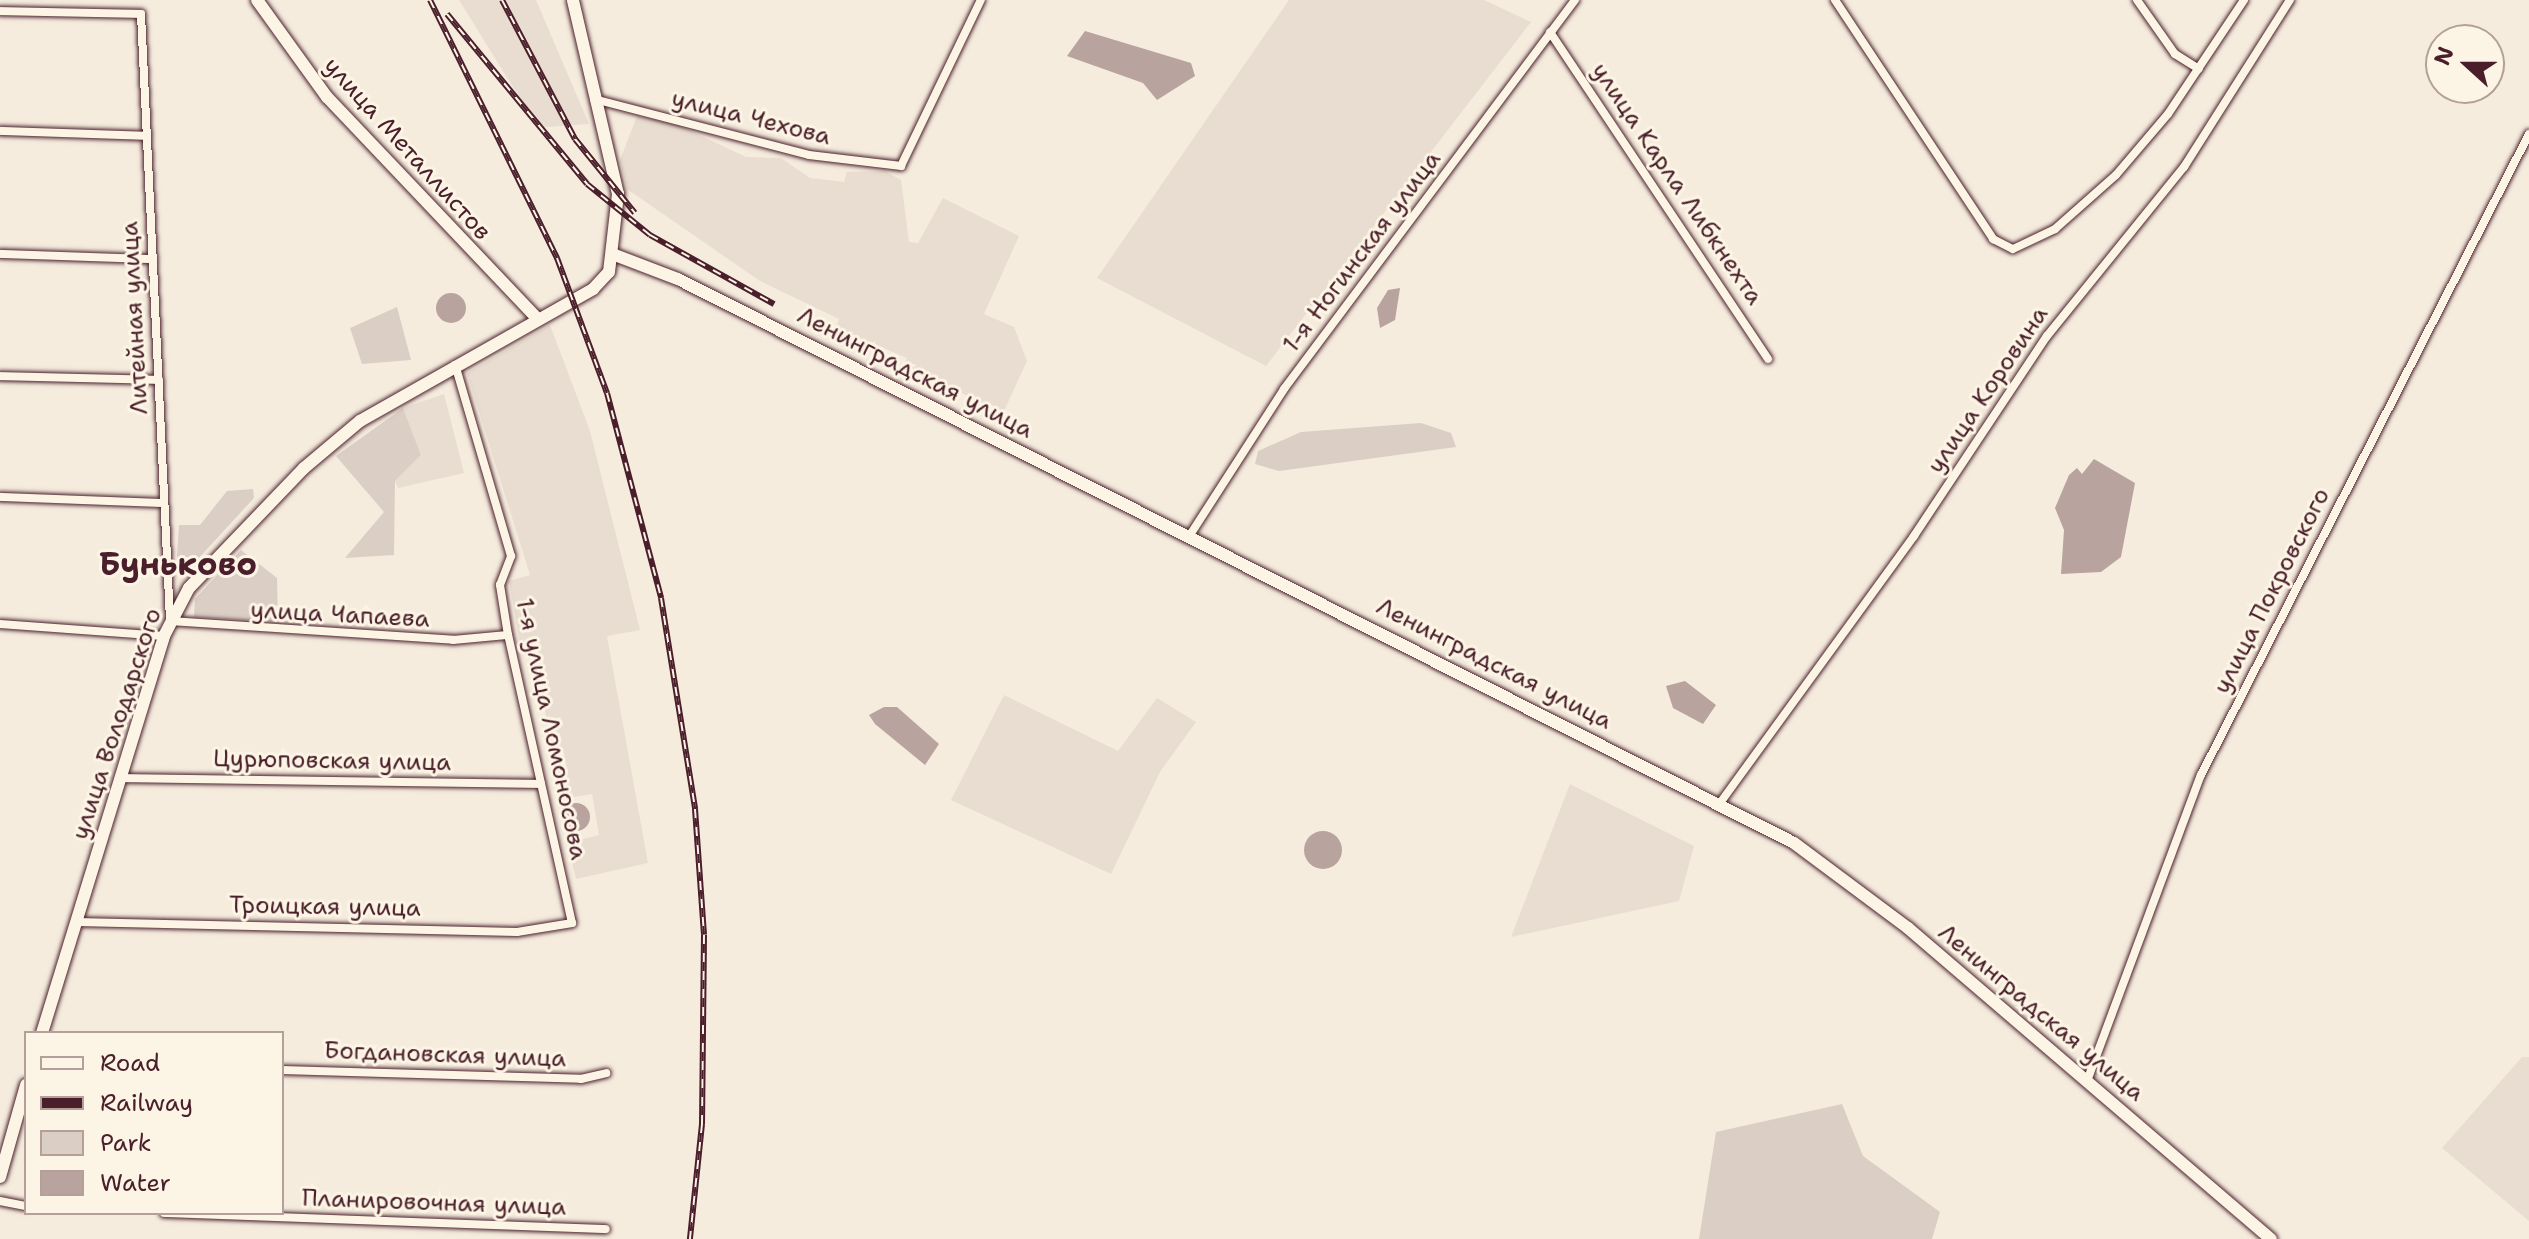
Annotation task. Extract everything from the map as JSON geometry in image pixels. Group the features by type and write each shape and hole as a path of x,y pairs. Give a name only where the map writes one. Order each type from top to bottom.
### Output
{"main road":[{"name":"улица Металлистов","path":"257,0 327,97 536,317"},
{"path":"573,0 593,99 618,194 615,255"},
{"name":"улица Володарского","path":"43,1031 164,636 189,588 304,468 385,403 454,361 593,289 615,255"},
{"name":"Ленинградская улица","path":"615,255 678,279 1720,803 1845,877 2271,1239"},
{"path":"0,1177 24,1092"}],"street":[{"name":"улица Чехова","path":"593,99 809,155 901,166 981,0"},
{"name":"1-я Ногинская улица","path":"1190,535 1284,389 1575,0"},
{"path":"1835,0 1993,239 2013,249 2033,245 2096,194 2199,69 2244,0"},
{"path":"2137,0 2175,54 2199,69"},
{"name":"улица Коровина","path":"1720,803 1914,536 2045,339 2184,167 2290,0"},
{"name":"Литейная улица","path":"0,11 141,14 170,621"},
{"name":"улица Карла Либкнехта","path":"1550,32 1768,359"},
{"path":"0,131 147,136"},
{"name":"улица Покровского","path":"2087,1081 2201,775 2529,134"},
{"path":"0,254 151,259"},
{"name":"1-я улица Ломоносова","path":"454,361 511,556 500,585 508,635 572,923"},
{"path":"0,376 159,380"},
{"path":"0,497 164,503"},
{"name":"улица Чапаева","path":"170,621 453,640 508,635"},
{"path":"0,624 164,636"},
{"name":"Цурюповская улица","path":"121,778 541,784"},
{"name":"Троицкая улица","path":"77,922 505,932 572,923"},
{"name":"Богдановская улица","path":"284,1070 581,1079 606,1073"},
{"path":"0,1201 24,1206"},
{"name":"Планировочная улица","path":"219,1215 606,1229"}],"shaded area":[{"path":"459,0 536,0 589,124 545,127 531,116"},
{"path":"1289,0 1484,0 1531,22 1266,366 1097,278"},
{"path":"637,116 678,125 746,157 781,158 810,178 844,182 847,172 885,171 901,180 909,242 918,243 943,198 1019,236 984,314 1014,327 1027,361 1003,413 904,365 907,358 836,328 839,319 760,281 627,189 620,160"},
{"path":"550,325 590,431 640,630 607,636 648,863 576,879 567,843 599,835 592,794 560,799 538,669 532,670 526,642 520,643 509,581 530,575 467,373"},
{"path":"444,394 464,473 398,488 395,481 421,455 403,408"},
{"path":"1004,695 1118,751 1157,698 1196,722 1160,772 1111,874 951,800"},
{"path":"1570,784 1694,846 1679,901 1511,937"},
{"path":"2522,1057 2529,1057 2529,1221 2442,1148"}],"green space":[{"path":"397,307 411,360 362,364 350,328"},
{"path":"403,408 421,455 395,481 394,555 345,558 384,512 336,456"},
{"path":"1421,423 1451,433 1456,447 1279,471 1255,464 1258,451 1301,432"},
{"path":"253,489 254,498 186,572 176,572 179,525 200,525 227,491"},
{"path":"241,550 277,578 278,622 194,617 195,599"},
{"path":"1842,1104 1863,1156 1940,1212 1932,1239 1699,1239 1716,1132"}],"water":[{"path":"1085,31 1191,63 1195,76 1157,100 1143,83 1067,56"},
{"path":"1400,288 1395,320 1380,328 1377,308 1388,290"},
{"path":"451,293 462,297 466,308 462,319 451,323 440,319 436,308 440,297"},
{"path":"2094,459 2135,483 2121,557 2101,572 2061,574 2064,530 2055,508 2069,475 2077,468 2082,474"},
{"path":"1685,681 1716,705 1703,724 1673,708 1666,686"},
{"path":"884,707 897,707 939,744 925,765 875,724 869,715"},
{"path":"576,803 586,807 590,817 586,827 576,831 566,827 562,817 566,807"},
{"path":"1323,831 1336,837 1342,850 1336,863 1323,869 1310,863 1304,850 1310,837"}],"railway":[{"path":"430,0 557,258 607,393 661,598 695,809 704,935 702,1124 690,1239"},
{"path":"502,0 575,139 635,213"},
{"path":"447,14 587,184 650,235 774,304"}],"district":[{"name":"Буньково","path":"178,564"}]}
